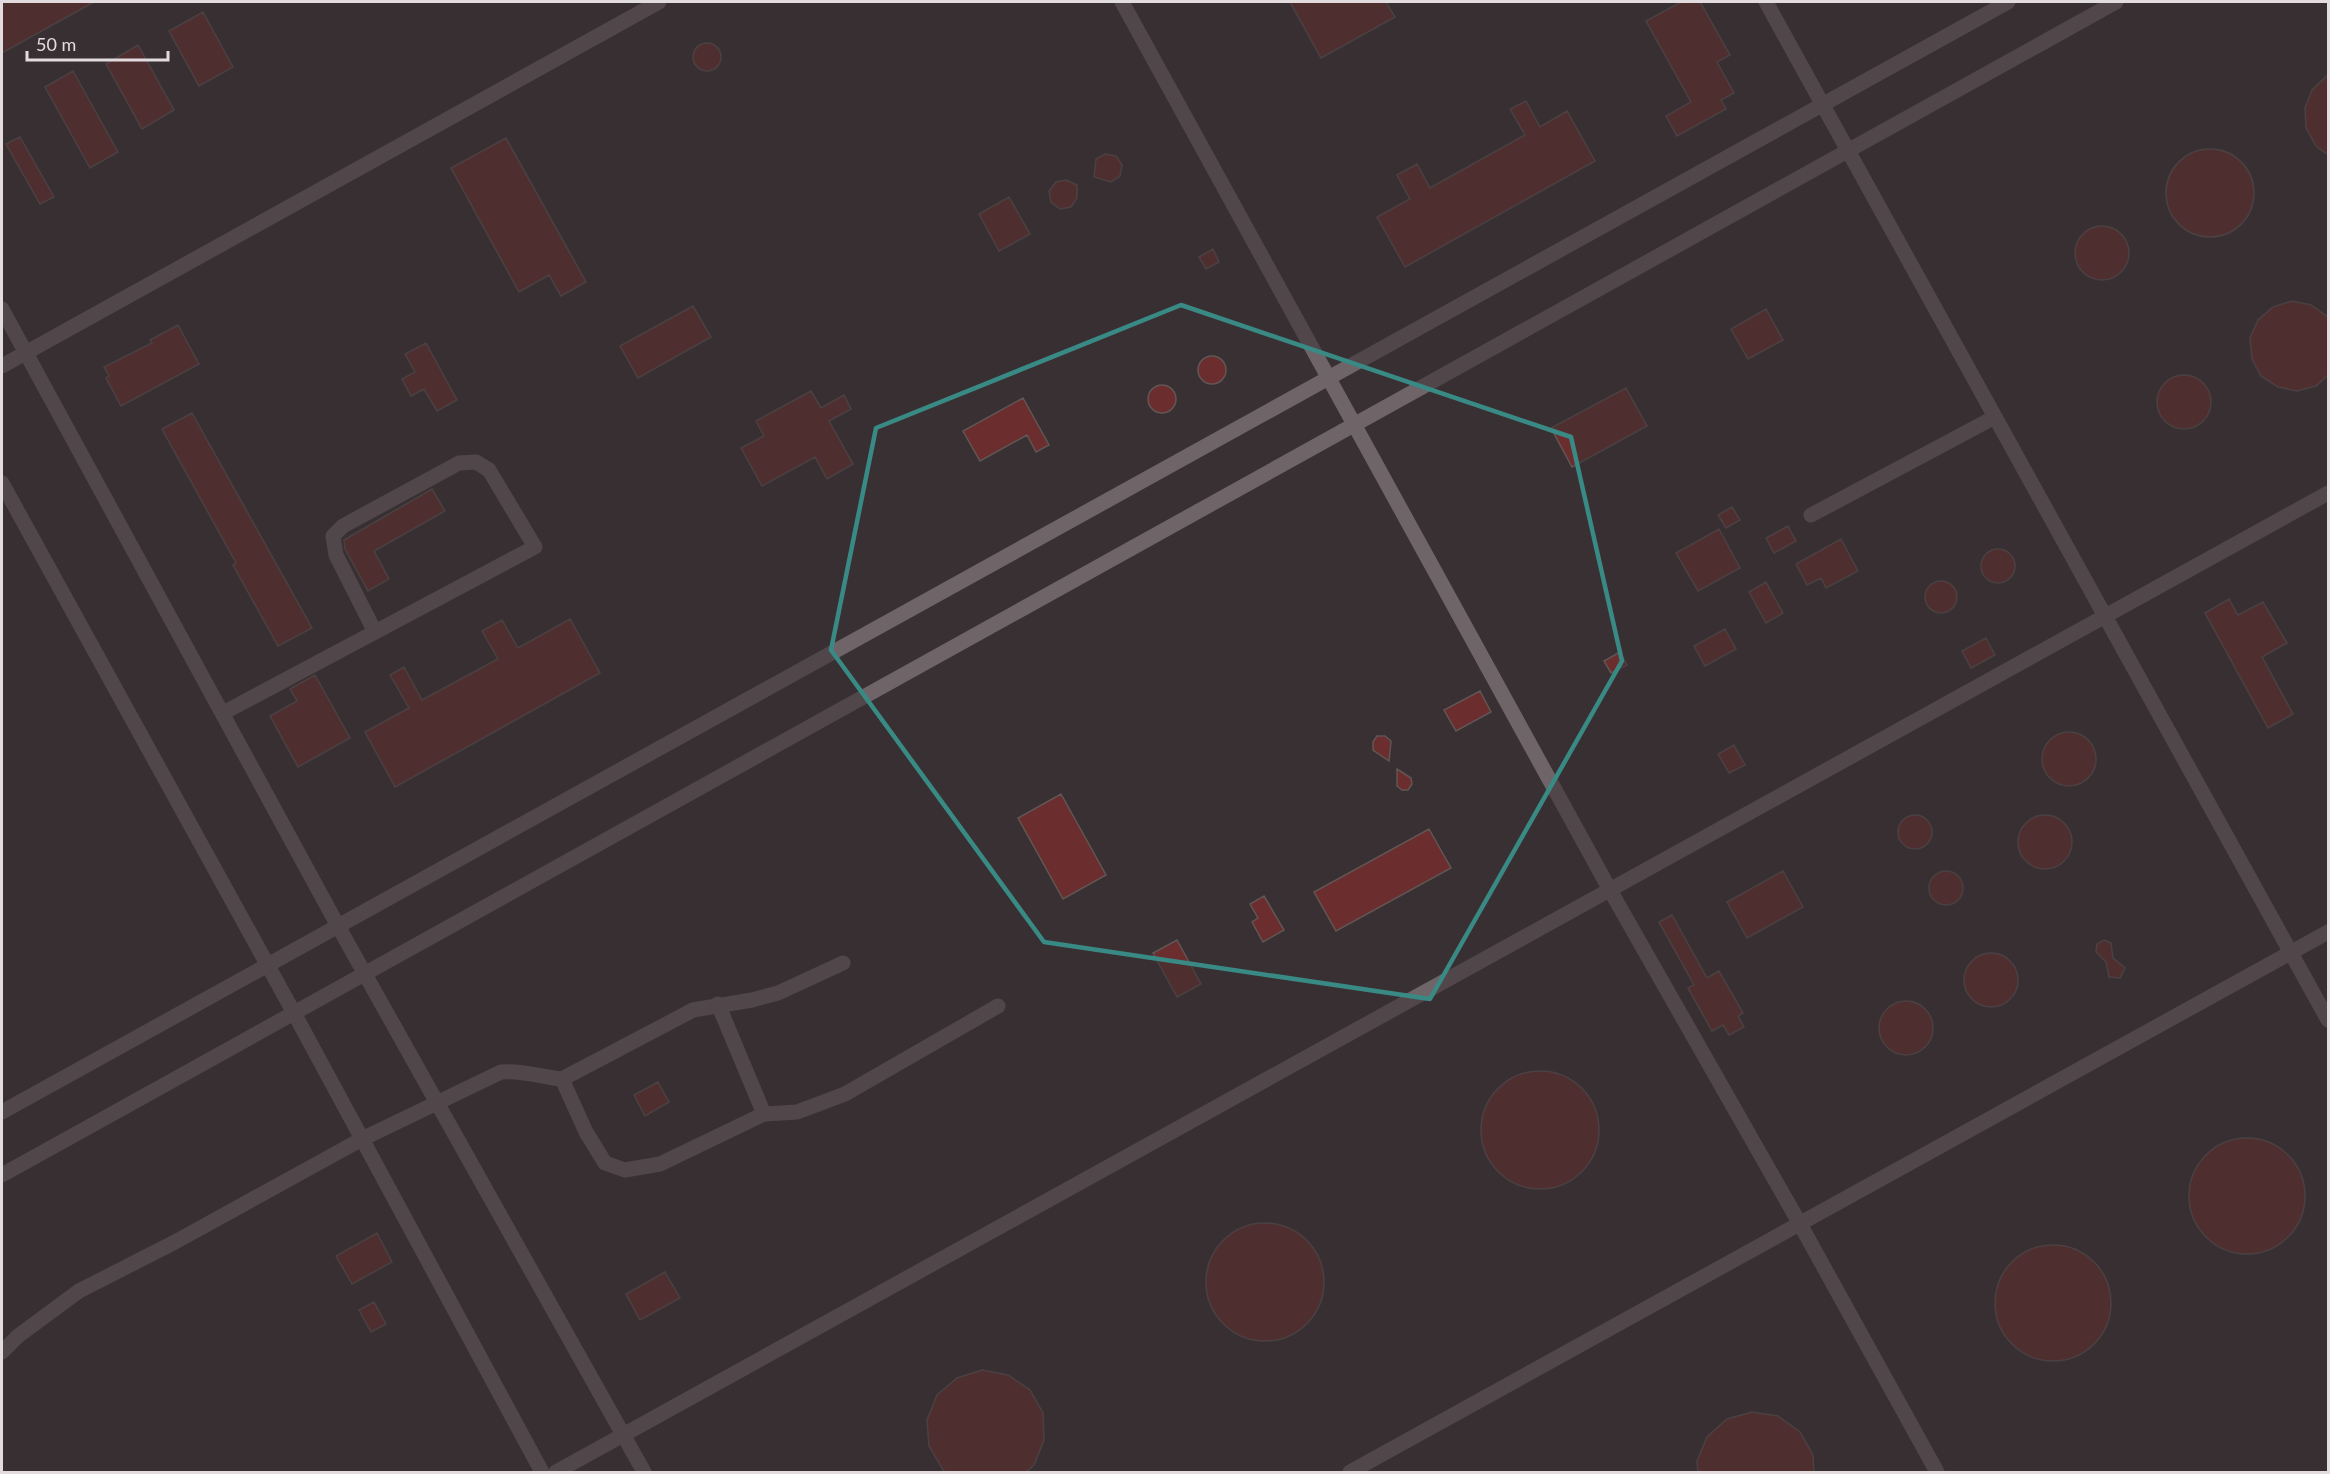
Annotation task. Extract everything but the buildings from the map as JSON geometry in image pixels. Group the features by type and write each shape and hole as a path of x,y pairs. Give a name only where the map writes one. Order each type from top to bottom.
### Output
{"lane":[{"path":"2,366 659,2"},
{"path":"1122,2 1610,890 1800,1224 1937,1473"},
{"path":"1766,2 2328,1020"},
{"path":"2,1112 2008,2"},
{"path":"2,1175 2116,2"},
{"path":"2,309 338,926 644,1473"},
{"path":"1811,515 1995,417"},
{"path":"223,713 535,547 489,470 476,462 459,463 343,525 333,536 336,555 375,632"},
{"path":"2,483 294,1013 542,1473"},
{"path":"556,1473 2328,494"},
{"path":"1350,1473 2328,932"},
{"path":"2,1352 18,1336 79,1291 175,1242 362,1139 501,1072 524,1070 544,1077 562,1079 693,1010 778,993 843,963"},
{"path":"718,1004 764,1114"},
{"path":"562,1079 586,1132 605,1163 625,1170 660,1164 764,1114 797,1112 845,1094 998,1006"}],"highlighted area":[{"path":"1181,305 1571,437 1622,661 1430,999 1044,942 831,650 876,428"}]}
